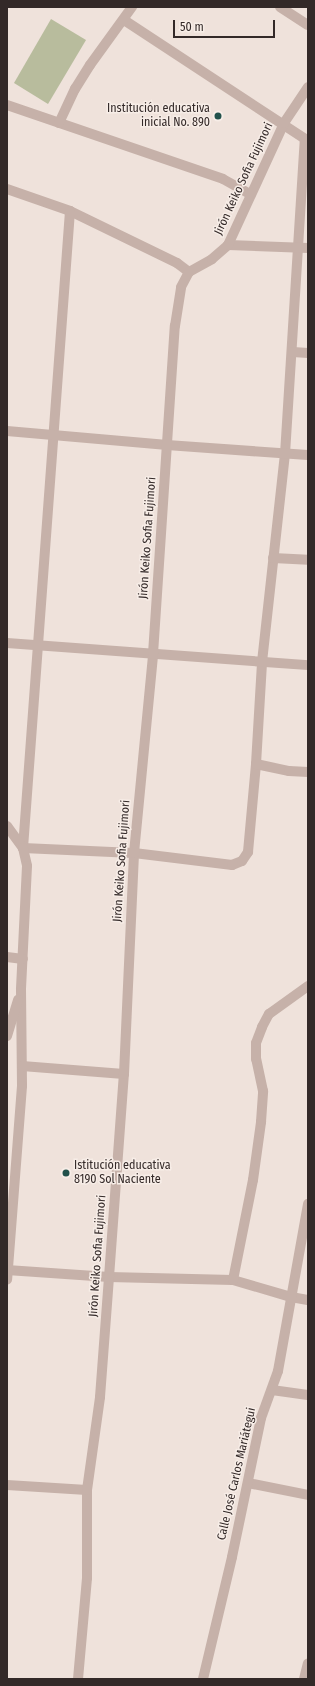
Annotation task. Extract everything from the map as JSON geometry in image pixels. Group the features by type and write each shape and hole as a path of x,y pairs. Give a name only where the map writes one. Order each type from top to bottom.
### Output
{"street":[{"path":"59,123 83,77 132,7"},
{"path":"280,7 308,25"},
{"path":"23,848 134,853 232,865 242,861 248,852 256,764 262,662 285,454 293,352 297,248 307,140 284,123 124,20"},
{"name":"Jirón Keiko Sofia Fujimori","path":"78,1679 87,1578 87,1490 100,1397 124,1074 134,853 153,654 175,326 181,288 189,272 212,259 228,245 250,194 284,123 308,87"},
{"path":"7,105 223,180 250,194"},
{"path":"7,189 70,211 177,263 189,272"},
{"path":"70,211 23,848 27,866 22,990 22,1093 7,1273 233,1280 291,1297 308,1300"},
{"path":"228,245 308,248"},
{"path":"293,352 308,353"},
{"path":"7,431 167,445 308,455"},
{"path":"273,558 308,560"},
{"path":"7,643 308,665"},
{"path":"256,764 289,771 308,772"},
{"path":"7,826 23,848"},
{"path":"7,957 23,959"},
{"path":"233,1280 253,1180 261,1122 263,1091 256,1059 256,1043 269,1014 308,986"},
{"path":"7,1036 22,990"},
{"path":"22,1066 124,1074"},
{"name":"Calle José Carlos Mariátegui","path":"203,1679 248,1483 261,1418 278,1371 308,1204"},
{"path":"272,1390 308,1395"},
{"path":"248,1483 308,1495"},
{"path":"7,1485 87,1490"},
{"path":"304,1679 308,1663"}],"green space":[{"path":"51,19 86,40 48,104 14,83"}],"place":[{"name":"Institución educativa inicial No. 890","path":"218,116"},
{"name":"Istitución educativa 8190 Sol Naciente","path":"66,1173"}]}
